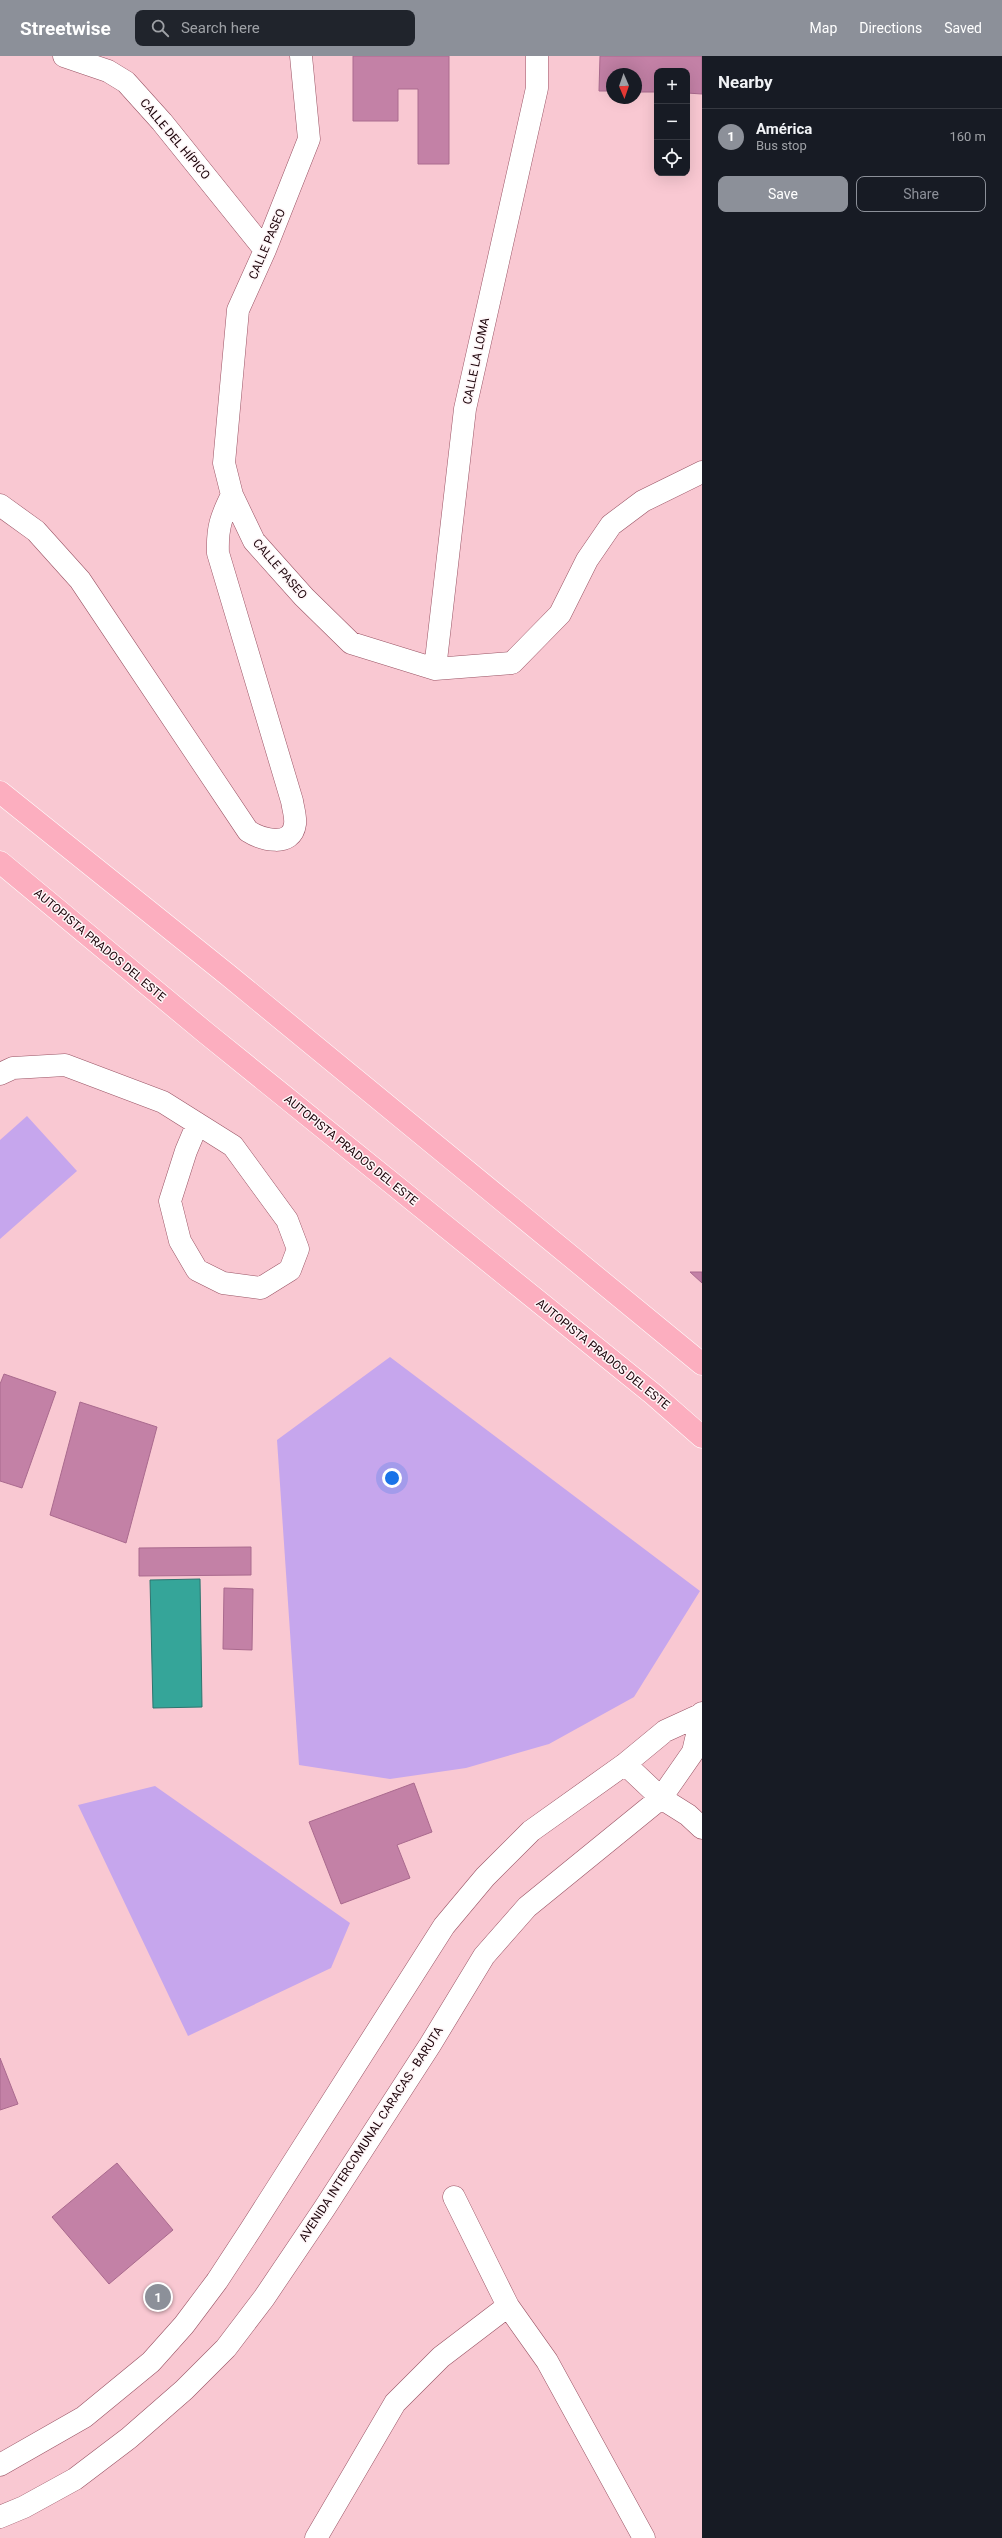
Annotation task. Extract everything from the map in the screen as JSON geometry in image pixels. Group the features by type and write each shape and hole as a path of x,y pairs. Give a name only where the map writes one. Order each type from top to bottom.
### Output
{"highway":[{"path":"0,792 241,986 702,1364"},
{"name":"AUTOPISTA PRADOS DEL ESTE","path":"0,862 206,1033 653,1394 702,1437"}],"street":[{"name":"CALLE DEL HÍPICO","path":"64,56 108,71 126,82 162,122 265,250"},
{"name":"CALLE PASEO","path":"301,56 309,139 265,250 238,310 224,463 232,495 254,540 304,597 351,643 435,669 512,663 560,614 586,560 611,525 643,501 702,472"},
{"name":"CALLE LA LOMA","path":"435,669 465,409 537,88 537,56"},
{"path":"0,505 36,531 80,580 248,832 258,837 272,840 284,839 293,832 295,823 292,801 218,553 217,535 220,518 232,495"},
{"path":"0,1074 13,1068 65,1064 163,1102 197,1125 233,1146 287,1220 298,1249 290,1270 261,1288 223,1283 197,1270 180,1240 170,1201 186,1151 197,1125"},
{"name":"AVENIDA INTERCOMUNAL CARACAS - BARUTA","path":"0,2465 84,2417 151,2362 170,2341 217,2281 444,1926 485,1877 531,1831 625,1764 665,1731 701,1714"},
{"name":"AVENIDA INTERCOMUNAL CARACAS - BARUTA","path":"0,2517 24,2507 75,2479 129,2438 184,2390 226,2348 264,2298 324,2209 430,2045 484,1956 527,1906 661,1798 693,1752 701,1714"},
{"path":"625,1764 661,1798 697,1818"},
{"path":"454,2197 508,2306 547,2361 644,2538"},
{"path":"316,2538 395,2404 440,2357 508,2306"}],"shaded area":[{"path":"27,1116 77,1171 0,1239 0,1140"},
{"path":"390,1357 700,1591 634,1697 549,1744 466,1768 390,1779 299,1765 277,1440"},
{"path":"200,1579 202,1707 153,1708 150,1580"},
{"path":"155,1786 350,1923 331,1968 188,2036 78,1805"}],"building":[{"path":"353,56 449,56 449,164 418,164 418,89 398,89 398,121 353,121"},
{"path":"600,56 702,56 702,94 690,93 690,68 654,68 654,92 642,92 642,68 606,68 606,91 599,91"},
{"path":"690,1272 702,1272 702,1283"},
{"path":"4,1374 56,1392 22,1488 0,1481 0,1384"},
{"path":"80,1402 157,1427 126,1543 50,1515"},
{"path":"251,1547 251,1575 139,1576 139,1548"},
{"path":"224,1588 253,1589 252,1650 223,1649"},
{"path":"414,1783 432,1832 397,1845 410,1878 341,1904 309,1822"},
{"path":"0,2058 18,2104 0,2110"},
{"path":"117,2163 173,2230 109,2284 52,2217"}],"place":[{"name":"América","path":"158,2297"}]}
